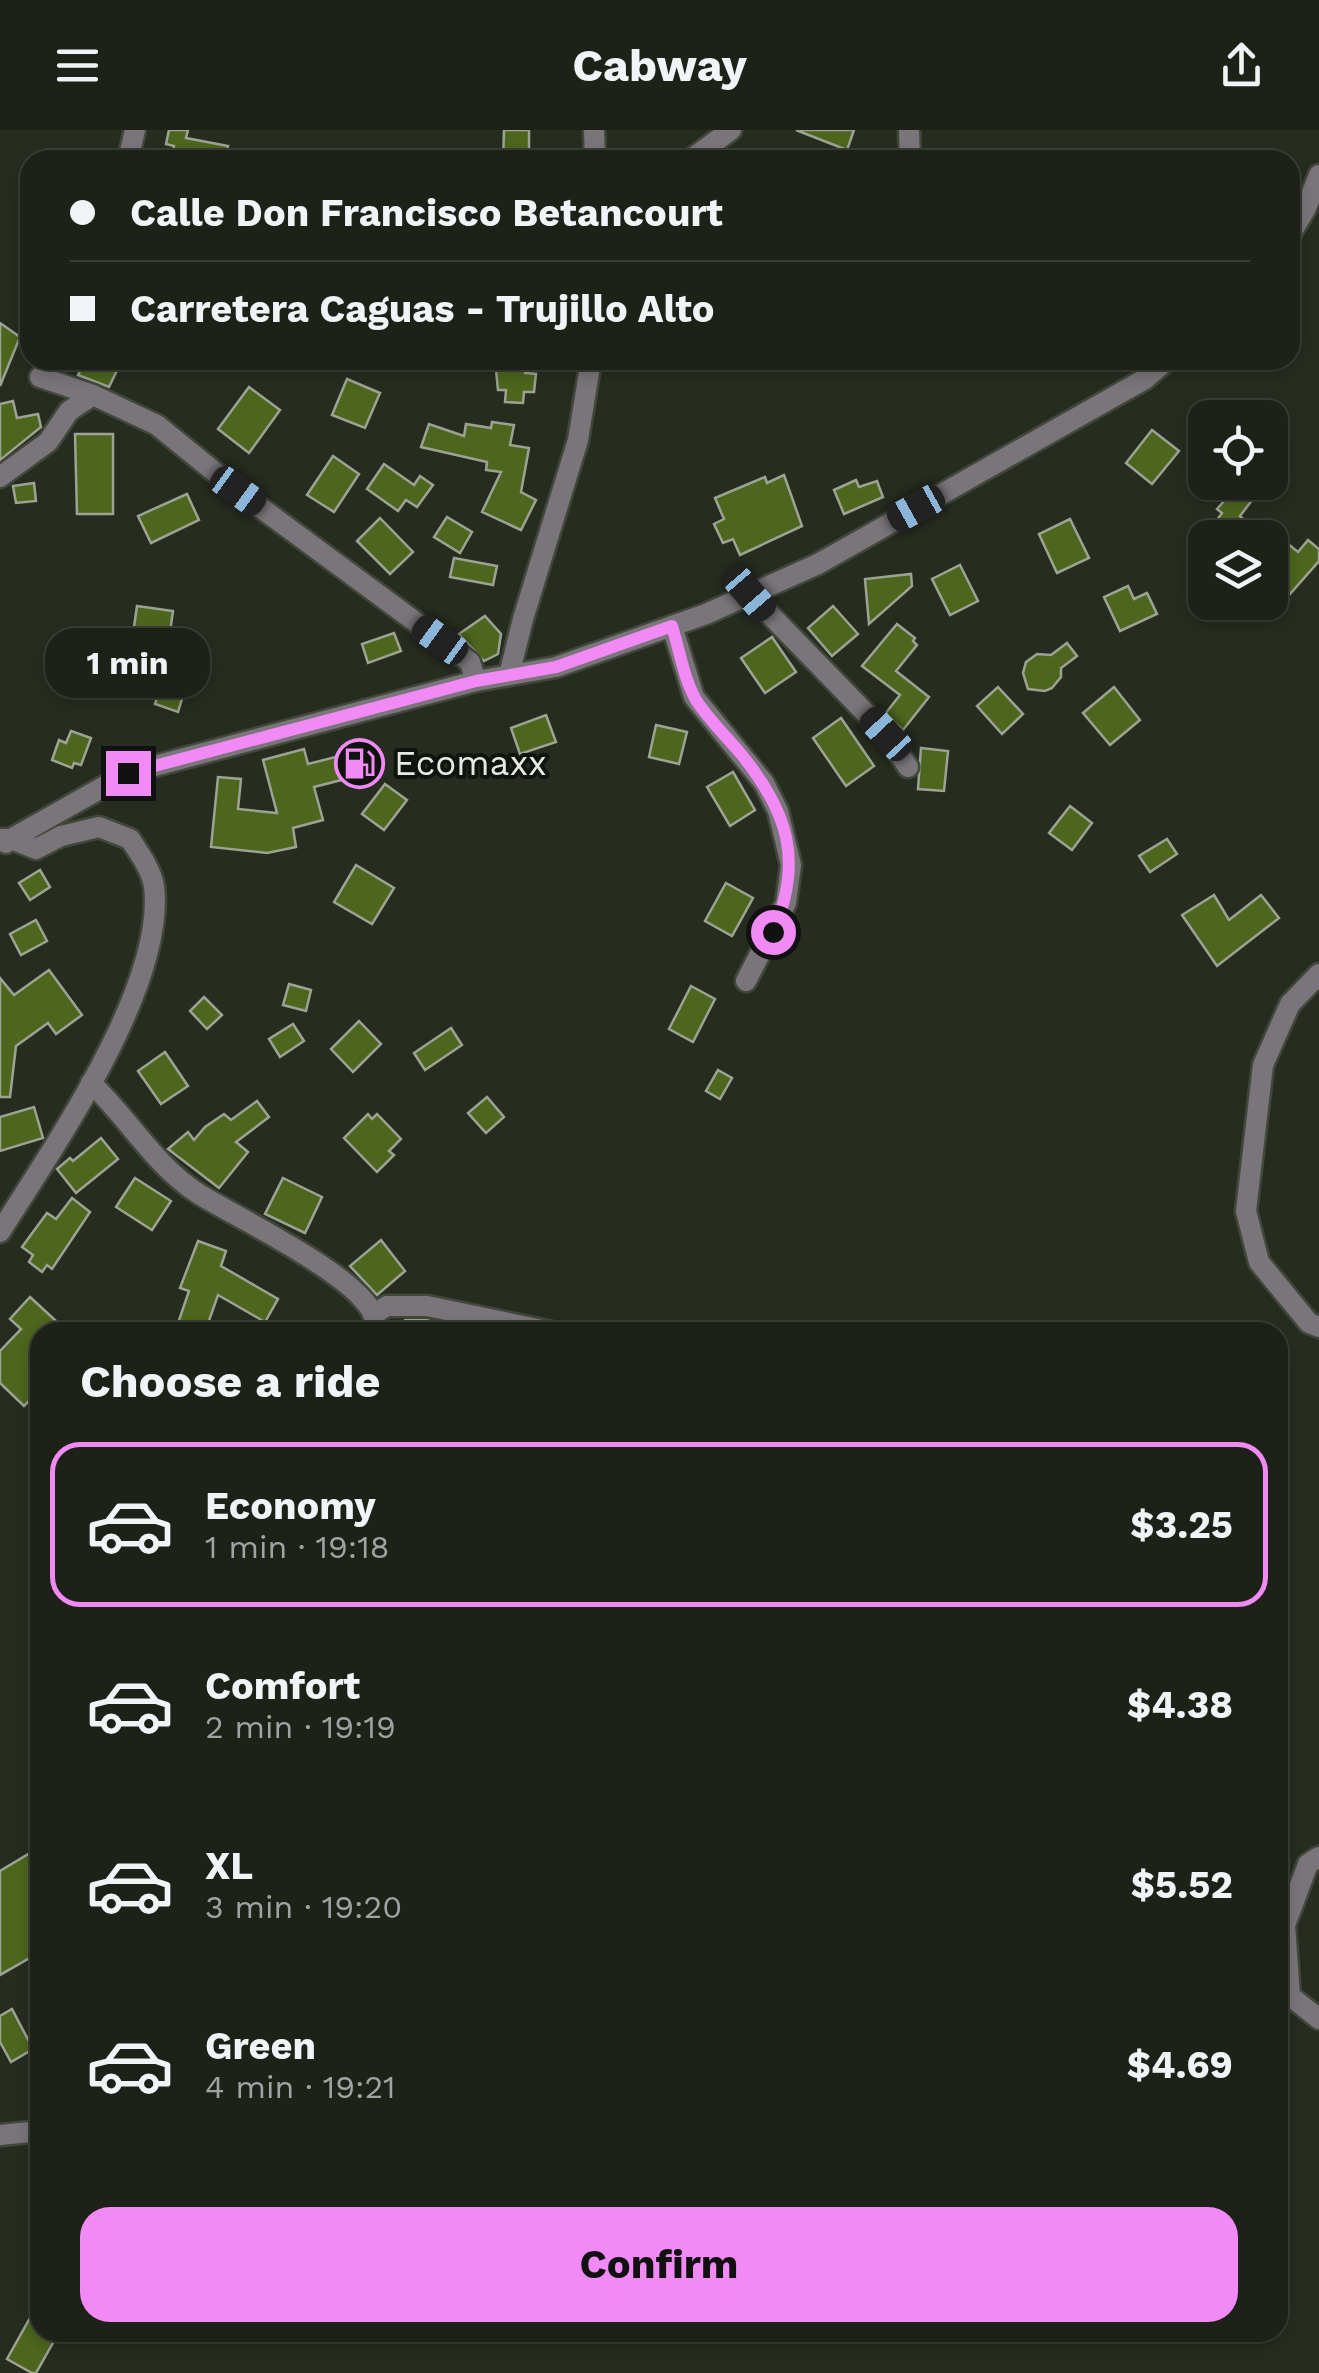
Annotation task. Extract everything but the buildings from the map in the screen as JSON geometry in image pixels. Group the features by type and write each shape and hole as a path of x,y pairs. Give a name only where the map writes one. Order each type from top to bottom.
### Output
{"street":[{"path":"704,150 731,130"},
{"path":"1300,218 1319,175"},
{"path":"510,675 523,619 578,440 589,370"},
{"path":"4,841 128,773 476,681 556,667 672,626 835,554 1155,370"},
{"path":"40,376 157,424 238,491 470,662 476,681"},
{"path":"0,477 48,442 69,411 93,395"},
{"path":"750,594 886,734 908,767"},
{"path":"672,626 694,696 764,783 778,811 791,865 786,903 746,981"},
{"path":"0,1232 91,1083 148,957 155,926 154,882 130,838 100,826 61,836 36,849 4,841"},
{"path":"1319,974 1290,1004 1263,1065 1246,1211 1259,1262 1310,1324 1319,1327"},
{"path":"91,1083 175,1176 337,1274 373,1322"},
{"path":"375,1322 387,1306 426,1306 504,1322"},
{"path":"1288,1919 1308,1864 1319,1857"},
{"path":"1288,1960 1290,1996 1319,2019"},
{"path":"0,2135 30,2132"}],"place":[{"name":"Ecomaxx","path":"359,763"}],"route":[{"path":"128,773 286,728 476,681 556,667 672,626 694,696 764,783 778,811 791,865 786,903 773,932"}]}
